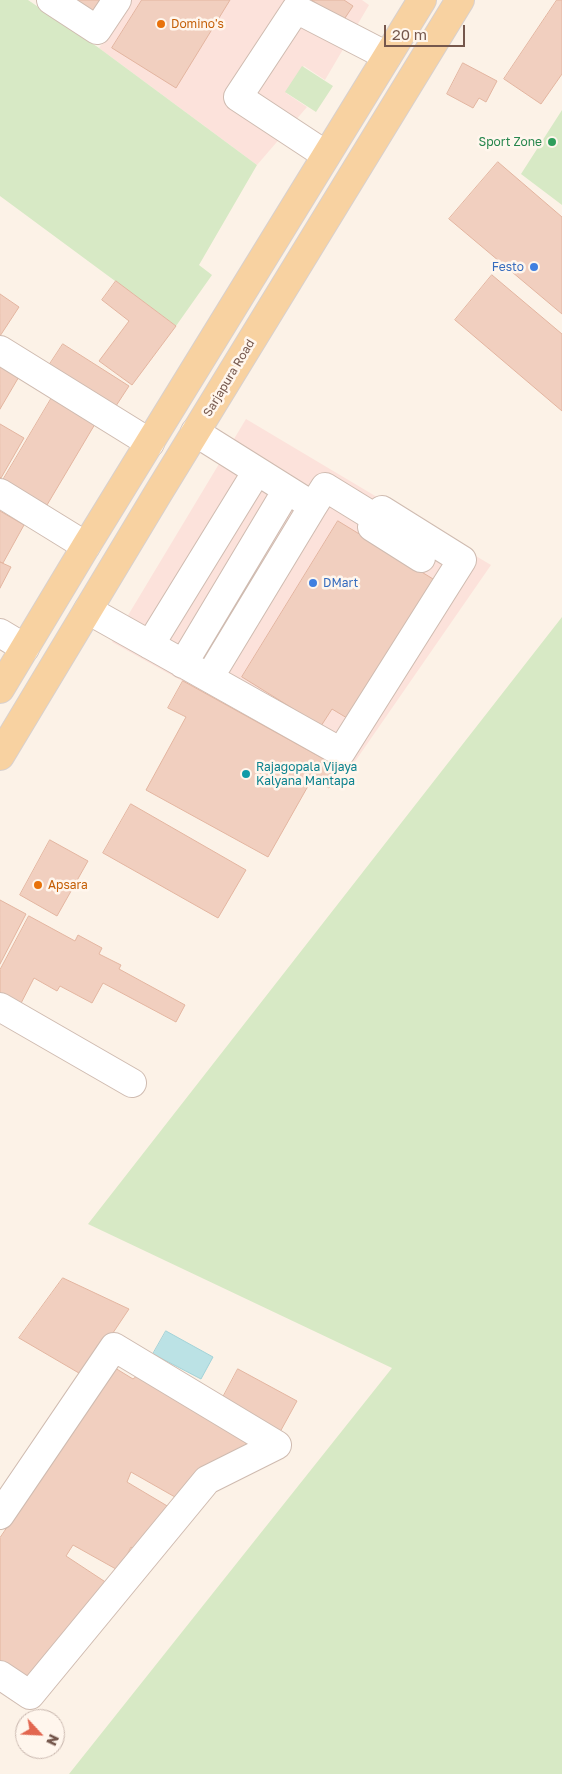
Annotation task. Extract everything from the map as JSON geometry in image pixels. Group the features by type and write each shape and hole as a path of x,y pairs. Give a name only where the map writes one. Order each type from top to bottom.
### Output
{"main road":[{"name":"Sarjapura Road","path":"0,756 157,495 460,0"},
{"path":"0,690 86,546 387,56 413,3"},
{"path":"129,478 157,495"}],"street":[{"path":"51,0 97,30 117,0"},
{"path":"326,155 238,97 296,9 387,56"},
{"path":"0,350 150,443"},
{"path":"196,432 313,506"},
{"path":"150,645 257,471"},
{"path":"209,678 325,487 377,519"},
{"path":"182,664 287,490"},
{"path":"0,493 86,546"},
{"path":"88,610 341,752 462,560 382,510 372,527 421,558"},
{"path":"0,633 25,648"},
{"path":"0,1007 132,1083"},
{"path":"0,1515 114,1347 277,1445 207,1480 30,1695 0,1675"}],"shaded area":[{"path":"132,0 362,0 369,5 325,80 304,66 286,93 307,107 257,165 99,48"},
{"name":"DMart","path":"246,419 491,565 347,773 112,642"}],"green space":[{"path":"0,0 28,0 99,48 257,165 199,265 212,275 176,326 0,196"},
{"path":"302,66 333,86 316,112 285,92"},
{"name":"Sport Zone","path":"562,110 562,205 521,174"},
{"path":"562,617 562,1774 69,1774 392,1368 88,1224"}],"water":[{"path":"166,1331 213,1357 201,1379 153,1354"}],"building":[{"path":"62,0 104,0 91,19"},
{"path":"142,0 230,0 176,88 112,48"},
{"path":"312,0 344,0 353,6 343,21"},
{"path":"557,0 562,0 562,74 541,104 504,79"},
{"path":"463,63 497,81 486,102 479,98 473,108 447,94"},
{"name":"Festo","path":"498,162 562,217 562,314 449,219"},
{"path":"492,275 562,334 562,411 455,320"},
{"path":"116,281 176,326 132,385 99,361 129,321 102,300"},
{"path":"0,294 19,307 0,336"},
{"path":"63,344 129,386 112,412 46,370"},
{"path":"0,363 20,375 0,409"},
{"path":"54,394 98,419 47,505 3,480"},
{"path":"0,424 24,438 1,478 0,477"},
{"path":"0,511 24,525 3,563 0,562"},
{"path":"338,521 438,582 352,721 332,709 321,726 242,677"},
{"path":"0,562 11,567 0,588"},
{"name":"Rajagopala Vijaya Kalyana Mantapa","path":"183,681 340,768 329,788 312,779 268,857 146,790 186,717 168,708"},
{"path":"131,804 246,870 218,918 103,853"},
{"path":"50,840 88,861 57,916 20,895"},
{"path":"0,900 26,914 0,964"},
{"path":"29,916 75,941 78,935 102,948 99,954 121,965 119,969 185,1005 176,1022 103,983 92,1003 60,986 57,991 34,978 17,1011 0,1002 0,970"},
{"path":"63,1278 129,1309 84,1376 19,1338"},
{"path":"115,1368 133,1379 138,1375 247,1442 237,1459 231,1461 223,1456 213,1472 205,1465 182,1501 131,1472 127,1482 174,1510 136,1551 131,1547 126,1557 123,1573 73,1545 66,1556 110,1585 27,1683 0,1665 0,1538"},
{"path":"238,1369 297,1401 280,1432 221,1401"}],"place":[{"name":"Domino's","path":"161,24"},
{"name":"Sport Zone","path":"552,142"},
{"name":"Festo","path":"534,267"},
{"name":"DMart","path":"313,583"},
{"name":"Rajagopala Vijaya Kalyana Mantapa","path":"246,774"},
{"name":"Apsara","path":"38,885"}]}
